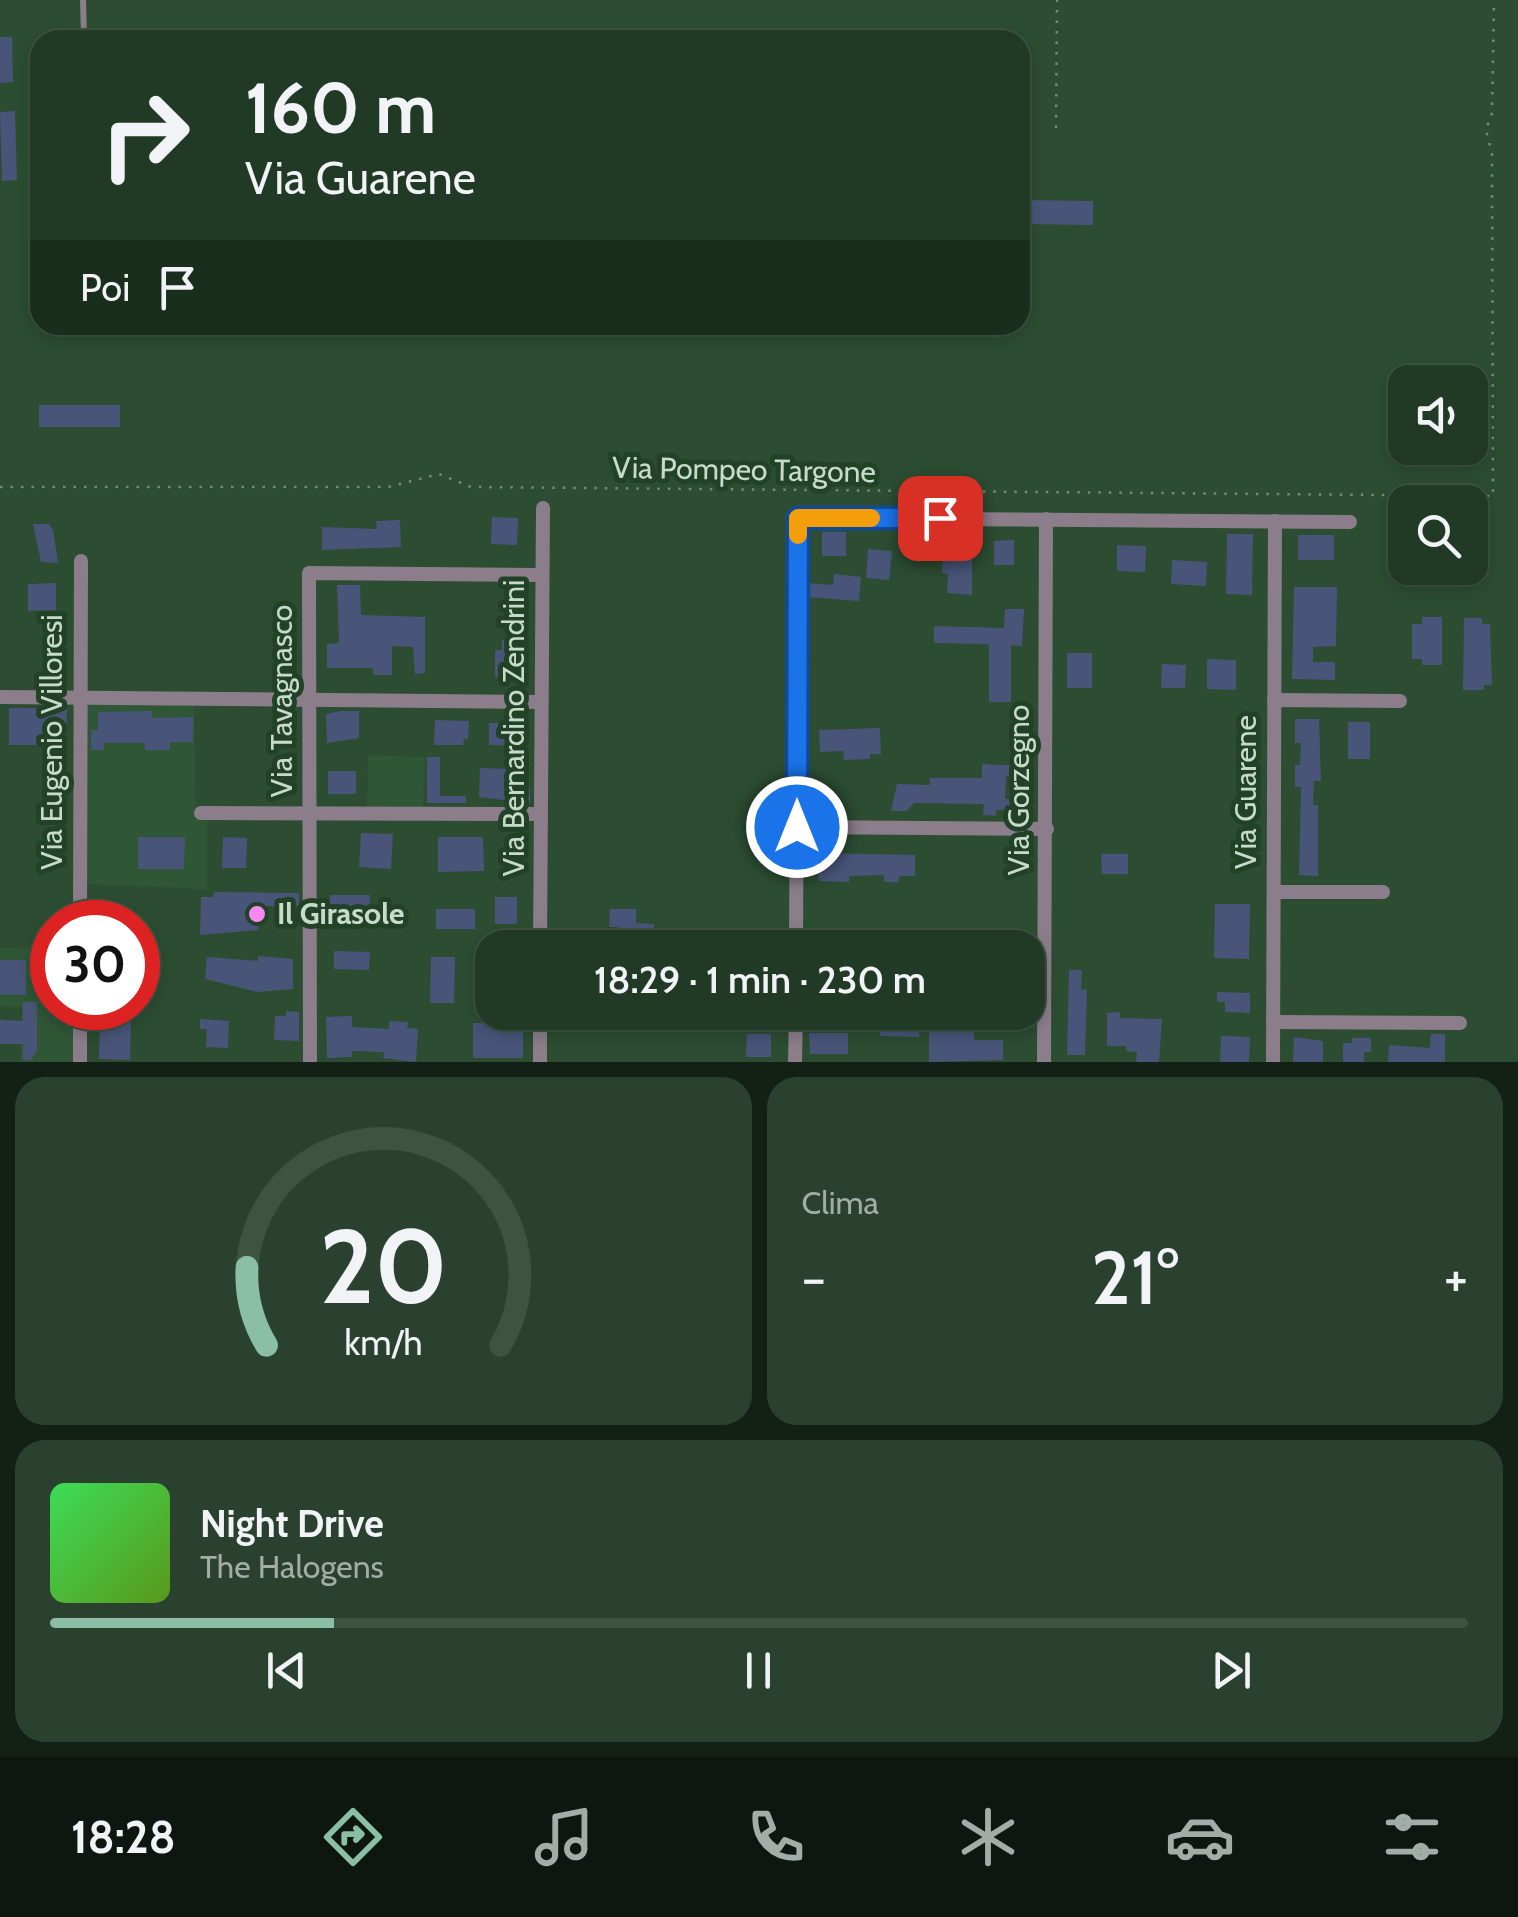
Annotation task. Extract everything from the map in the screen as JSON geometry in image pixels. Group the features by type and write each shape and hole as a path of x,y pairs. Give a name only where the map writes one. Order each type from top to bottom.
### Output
{"street":[{"name":"Via Bernardino Zendrini","path":"540,930 543,508"},
{"path":"796,930 798,518 1350,522"},
{"name":"Via Gorzegno","path":"1044,1062 1046,519"},
{"name":"Via Guarene","path":"1273,1062 1275,521"},
{"name":"Via Eugenio Villoresi","path":"80,561 80,900"},
{"name":"Via Tavagnasco","path":"310,1062 308,573 542,575"},
{"path":"0,697 541,702"},
{"path":"1274,700 1400,701"},
{"path":"201,813 540,814"},
{"path":"797,827 1047,829"},
{"path":"1274,892 1383,892"},
{"path":"1273,1022 1460,1023"},
{"path":"80,1030 80,1062"},
{"path":"540,1030 540,1062"},
{"path":"796,1030 796,1062"}],"lane":[{"path":"84,0 84,30"}],"path":[{"path":"1056,128 1057,0"},
{"name":"Via Pompeo Targone","path":"0,488 388,487 440,474 471,487 1494,496 1492,154 1486,130 1492,113 1494,0"}],"shaded area":[{"path":"86,704 194,705 196,818 207,819 207,889 86,884"},
{"path":"368,755 425,757 423,809 367,808"},
{"path":"30,947 30,1030 73,1030 73,1062 20,1062 22,1007 0,1006 0,948"}],"building":[{"path":"0,37 12,37 13,82 0,83"},
{"path":"15,111 17,180 2,181 0,112"},
{"path":"1030,200 1093,201 1093,225 1030,224"},
{"path":"39,405 120,405 120,427 39,427"},
{"path":"492,517 518,518 517,545 491,544"},
{"path":"400,520 401,547 322,550 322,527 377,529 376,521"},
{"path":"33,524 49,524 53,530 58,563 41,562"},
{"path":"822,532 846,532 846,556 822,556"},
{"path":"1227,534 1253,534 1252,595 1226,594"},
{"path":"1298,535 1334,535 1334,560 1298,560"},
{"path":"1014,540 1014,565 994,565 994,541"},
{"path":"1117,545 1146,546 1145,572 1117,571"},
{"path":"944,546 972,548 972,595 947,593 948,574 942,573"},
{"path":"868,549 892,551 889,580 866,578"},
{"path":"1172,560 1207,562 1206,586 1171,584"},
{"path":"834,574 861,577 859,601 808,597 808,583 833,585"},
{"path":"56,583 56,610 28,611 28,584"},
{"path":"337,585 360,585 361,615 425,617 425,673 415,674 413,647 392,646 392,675 373,675 373,668 327,668 327,644 339,643"},
{"path":"1294,587 1337,587 1336,646 1313,647 1313,662 1335,662 1335,680 1292,679"},
{"path":"1005,609 1024,609 1022,646 1011,645 1011,702 989,702 989,644 934,643 934,626 1004,628"},
{"path":"1422,617 1442,617 1442,665 1422,665 1422,659 1412,659 1412,624 1422,624"},
{"path":"1464,618 1482,618 1482,624 1490,624 1492,685 1484,685 1484,690 1463,690"},
{"path":"502,640 514,641 514,651 522,651 522,677 495,677 495,650 502,650"},
{"path":"1067,653 1092,653 1092,688 1067,688"},
{"path":"1207,659 1236,660 1236,690 1207,689"},
{"path":"1162,664 1186,665 1185,688 1161,688"},
{"path":"9,708 67,708 66,745 9,745"},
{"path":"152,711 152,718 193,717 193,742 170,742 170,750 145,750 145,743 104,743 104,750 91,750 91,730 98,730 98,712"},
{"path":"359,711 359,738 327,743 326,714"},
{"path":"1295,719 1319,719 1321,781 1314,781 1313,805 1318,805 1318,876 1299,875 1301,787 1295,787 1295,765 1300,765 1301,743 1295,743"},
{"path":"435,720 469,721 468,739 464,739 463,745 434,745"},
{"path":"1348,722 1370,722 1370,759 1348,759"},
{"path":"489,723 523,723 523,746 489,745"},
{"path":"880,728 881,754 870,754 870,759 844,760 843,751 820,752 819,730"},
{"path":"427,757 440,757 440,796 466,796 466,803 427,803"},
{"path":"982,764 1026,766 1026,777 1006,776 1005,799 1015,799 1015,810 996,810 996,816 983,815 984,804 914,803 907,811 891,811 897,784 930,785 930,778 982,778"},
{"path":"480,768 510,769 509,789 530,789 530,803 479,797"},
{"path":"328,771 356,771 356,794 328,794"},
{"path":"361,833 393,834 391,869 359,867"},
{"path":"138,837 185,837 184,869 138,869"},
{"path":"223,837 247,838 246,868 222,868"},
{"path":"438,837 483,837 484,871 438,872"},
{"path":"815,853 915,855 915,876 899,876 899,882 884,882 884,875 849,876 849,882 819,881"},
{"path":"1101,854 1128,854 1128,874 1102,874"},
{"path":"214,892 299,893 299,906 258,906 258,930 200,935 201,897 213,897"},
{"path":"330,895 370,895 369,918 330,917"},
{"path":"495,897 517,897 517,924 495,924"},
{"path":"1215,904 1250,904 1249,959 1214,958"},
{"path":"436,909 475,909 475,929 436,929"},
{"path":"610,909 636,909 636,923 654,924 654,930 618,930 609,927"},
{"path":"334,951 370,952 369,970 334,969"},
{"path":"258,956 293,959 293,989 257,992 205,979 207,957 258,961"},
{"path":"431,957 455,957 454,1003 430,1003"},
{"path":"0,960 26,960 26,995 0,995"},
{"path":"1069,970 1082,970 1081,990 1087,989 1085,1055 1067,1055"},
{"path":"1217,992 1250,993 1250,1013 1225,1012 1225,1002 1217,1002"},
{"path":"23,1002 30,1002 30,1030 37,1030 37,1050 31,1060 23,1060 23,1044 0,1044 0,1020 23,1021"},
{"path":"286,1011 299,1012 299,1041 274,1040 275,1016 286,1016"},
{"path":"1120,1012 1120,1018 1162,1019 1159,1062 1136,1062 1137,1052 1126,1051 1126,1046 1107,1046 1107,1013"},
{"path":"352,1016 352,1027 389,1029 389,1021 408,1022 407,1028 418,1029 416,1062 383,1058 384,1052 352,1051 352,1057 327,1058 326,1017"},
{"path":"200,1019 229,1021 228,1048 206,1047 207,1029 200,1029"},
{"path":"473,1023 475,1030 523,1030 523,1058 473,1058"},
{"path":"100,1030 131,1030 130,1060 99,1059"},
{"path":"880,1030 920,1030 919,1037 880,1036"},
{"path":"929,1030 974,1030 974,1040 1003,1040 1003,1060 929,1062"},
{"path":"809,1033 848,1033 848,1054 810,1054"},
{"path":"747,1034 771,1034 771,1057 746,1057"},
{"path":"1431,1034 1445,1034 1445,1062 1388,1062 1389,1045 1430,1048"},
{"path":"1221,1036 1250,1037 1249,1062 1220,1062"},
{"path":"1294,1037 1323,1041 1323,1062 1293,1062"},
{"path":"1352,1038 1371,1038 1371,1052 1364,1052 1364,1062 1343,1062 1343,1043 1352,1043"}],"slow traffic":[{"path":"798,535 798,518 871,518"}],"place":[{"name":"Il Girasole","path":"257,914"}],"route":[{"path":"797,827 798,518 940,518"}]}
